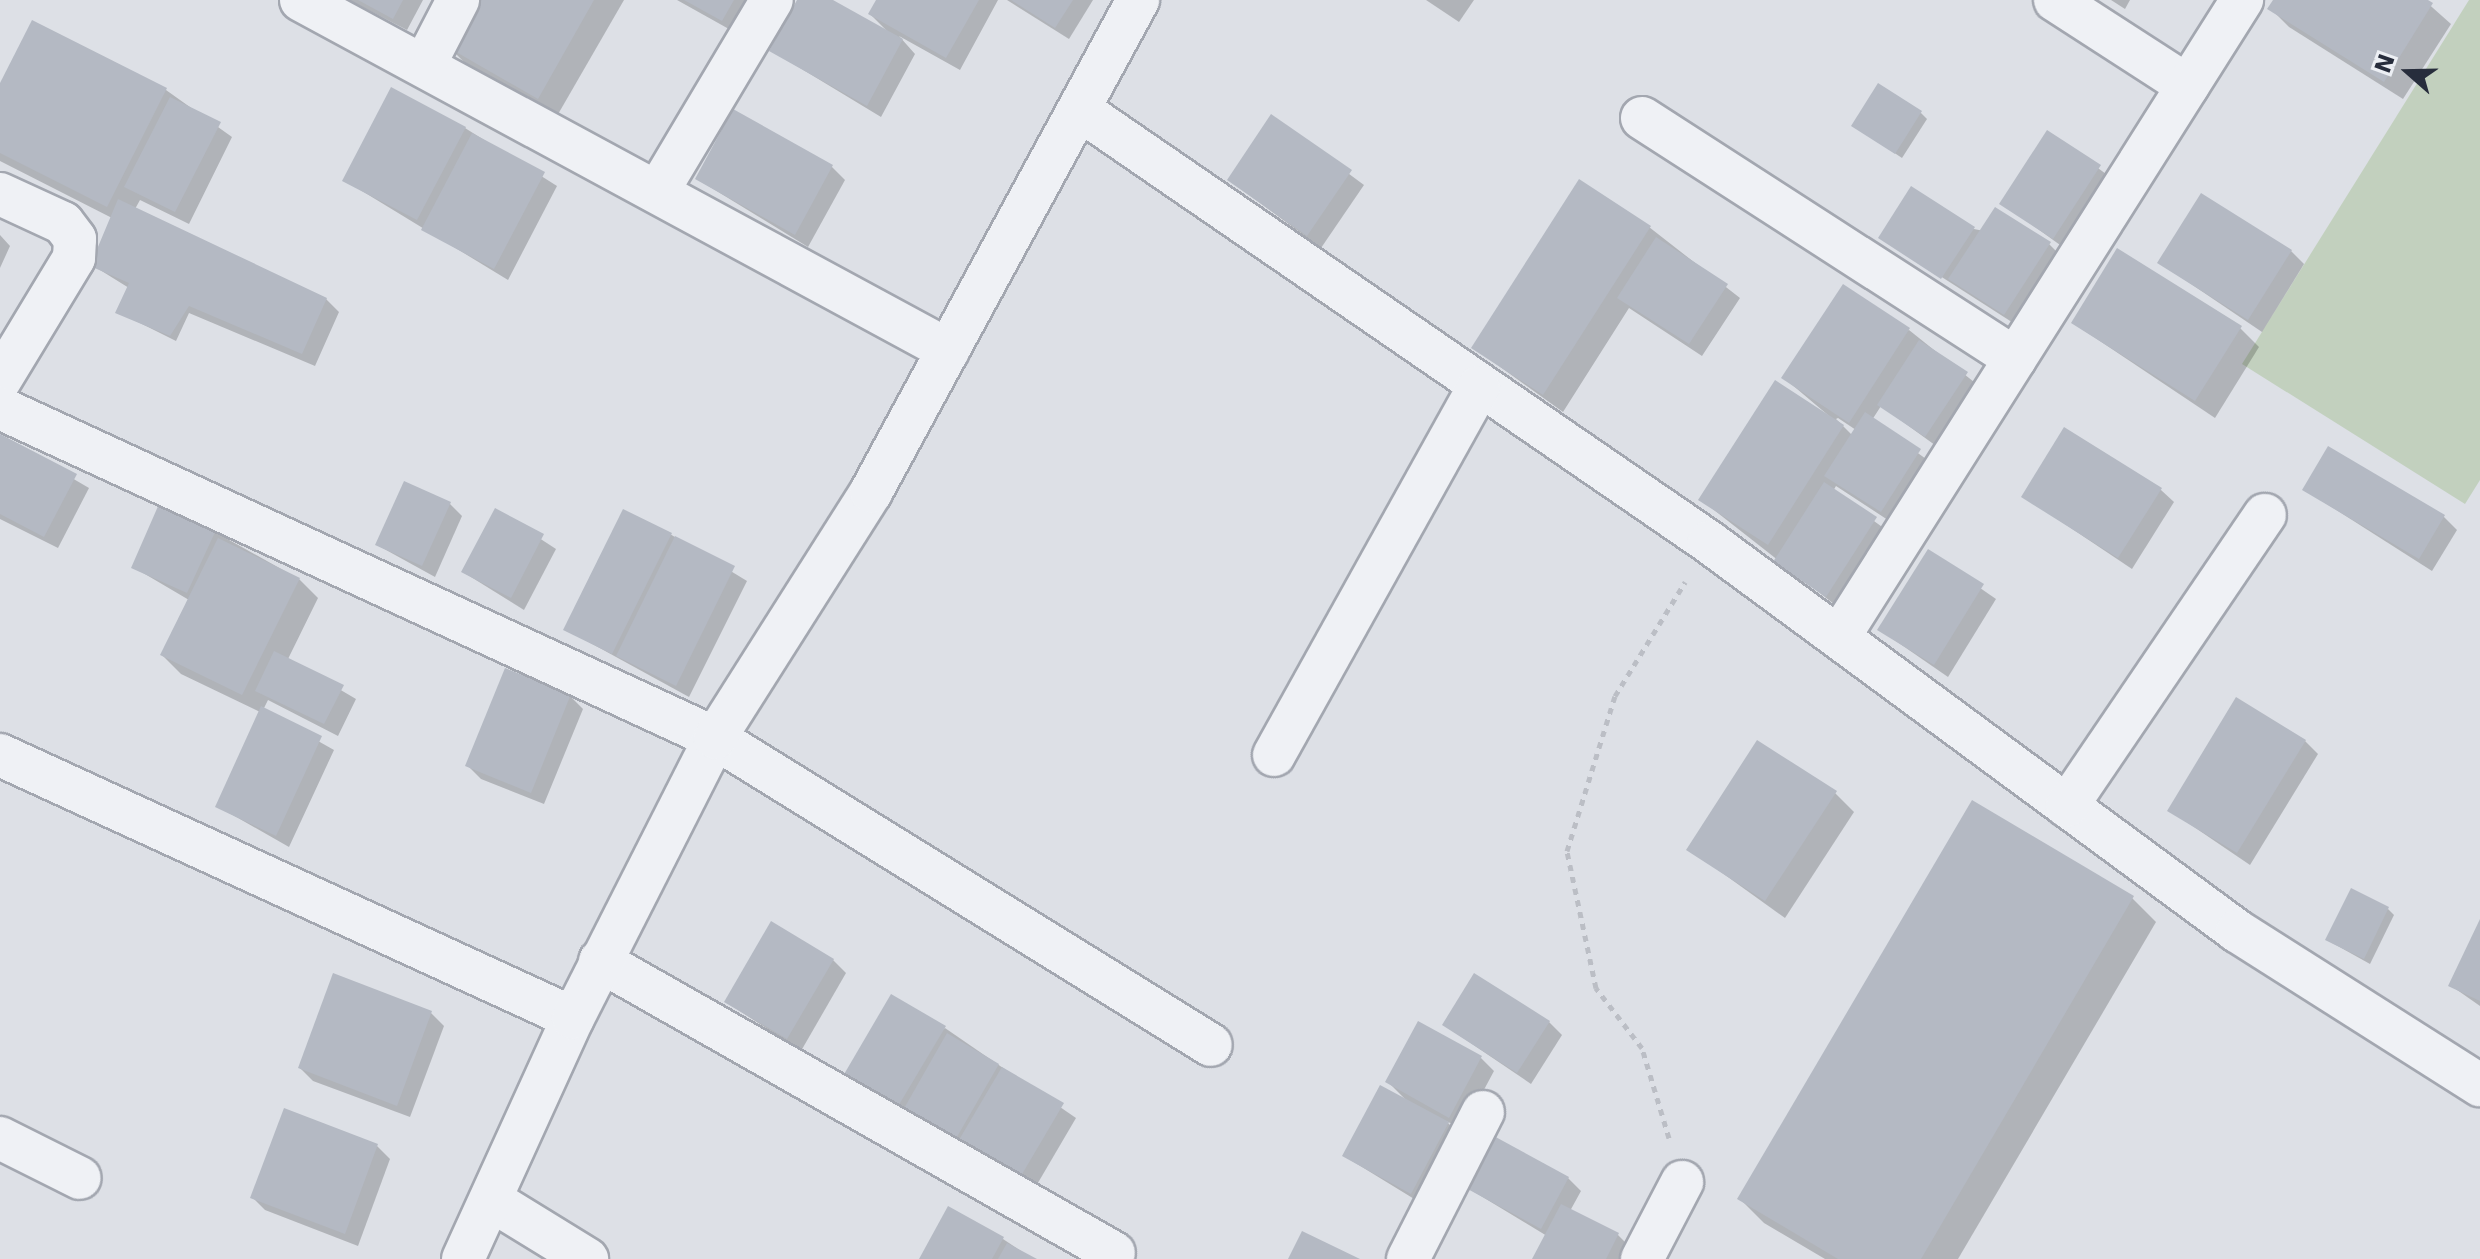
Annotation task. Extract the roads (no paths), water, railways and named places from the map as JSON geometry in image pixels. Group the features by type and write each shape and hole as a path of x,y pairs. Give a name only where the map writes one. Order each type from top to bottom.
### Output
{"street":[{"path":"301,0 426,62 948,350"},
{"path":"426,62 458,0"},
{"path":"658,191 772,0"},
{"path":"463,1259 600,961 715,738 871,492 1138,0"},
{"path":"2055,0 2188,86"},
{"path":"1839,637 2242,0"},
{"path":"1080,110 1479,387 1709,542 2237,931 2480,1085"},
{"path":"1642,118 2015,358"},
{"path":"0,194 63,223 75,239 74,258 0,380"},
{"path":"1274,755 1479,387"},
{"path":"0,408 715,738 1211,1045"},
{"path":"2067,806 2265,515"},
{"path":"0,755 573,1018"},
{"path":"600,961 1114,1253"},
{"path":"1408,1259 1483,1112"},
{"path":"0,1138 80,1178"},
{"path":"1642,1259 1682,1182"},
{"path":"491,1200 587,1259"}]}
